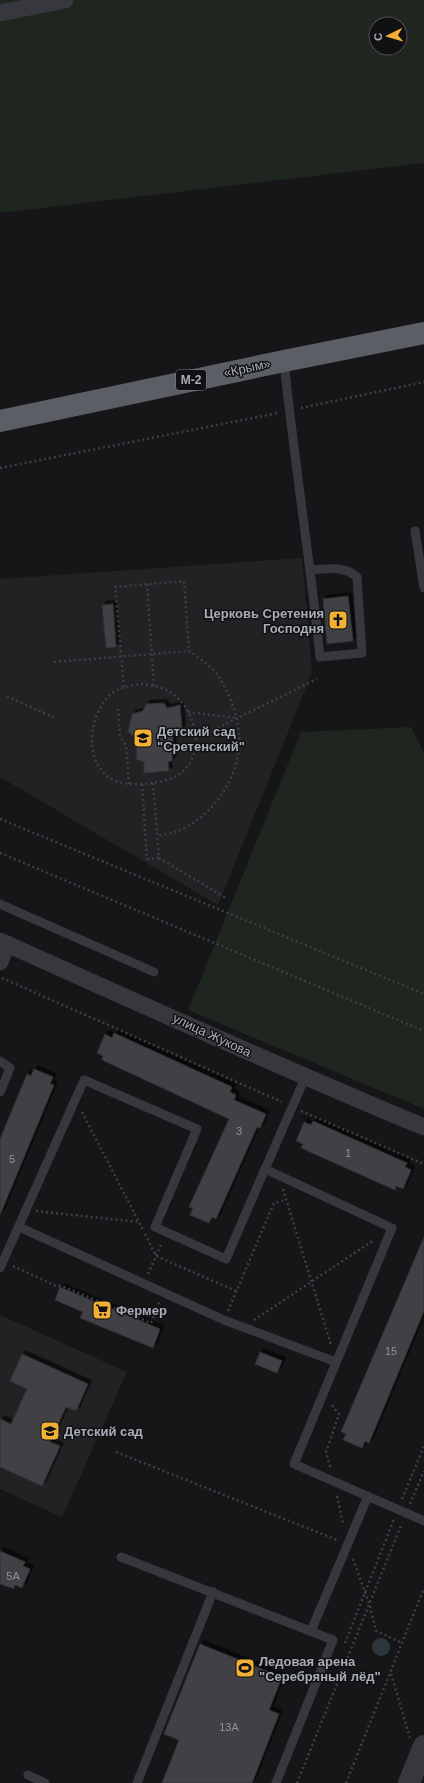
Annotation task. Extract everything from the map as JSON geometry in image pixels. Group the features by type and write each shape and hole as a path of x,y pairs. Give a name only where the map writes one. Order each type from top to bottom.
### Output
{"highway":[{"name":"«Крым»","path":"0,413 282,353 424,325"},
{"name":"«Крым»","path":"0,421 424,333"}],"street":[{"path":"0,13 65,0"},
{"path":"0,962 4,943"},
{"name":"улица Жукова","path":"4,943 184,1022 305,1078 424,1127"},
{"path":"409,1783 422,1752"}],"lane":[{"path":"284,361 289,411 311,570 320,657 362,653 356,577 350,571 338,568 311,570"},
{"path":"415,530 424,588"},
{"path":"0,904 154,972"},
{"path":"0,1060 10,1068 0,1092"},
{"path":"2,1265 84,1080 197,1129 155,1227 226,1259 305,1078"},
{"path":"265,1169 392,1228 294,1464 424,1521"},
{"path":"19,1227 224,1320 336,1362"},
{"path":"311,1631 368,1496"},
{"path":"121,1557 333,1640 276,1783"},
{"path":"137,1783 212,1592"},
{"path":"28,1775 45,1783"}],"path":[{"path":"0,468 289,411 424,382"},
{"path":"124,687 115,587 184,581 189,651"},
{"path":"147,584 154,686"},
{"path":"54,662 189,651 206,663 217,675 237,718 239,734 238,756 230,779 222,794 211,808 195,822 175,832 157,836"},
{"path":"195,739 317,679"},
{"path":"141,684 154,686 170,692 180,701 194,723 195,739 193,755 188,767 178,776 153,783 142,784 129,784 116,781 98,767 93,753 92,738 99,711 110,695 124,687 141,684"},
{"path":"7,696 57,719"},
{"path":"118,709 120,736 126,746 129,784"},
{"path":"187,712 237,718"},
{"path":"153,783 159,858"},
{"path":"142,784 147,859 159,858 226,898"},
{"path":"0,819 424,994"},
{"path":"0,853 424,1031"},
{"path":"0,977 424,1164"},
{"path":"75,1099 156,1256 236,1291"},
{"path":"278,1175 336,1362"},
{"path":"224,1320 274,1202 286,1200"},
{"path":"27,1210 139,1222"},
{"path":"243,1328 392,1228"},
{"path":"144,1284 167,1232"},
{"path":"2,1265 56,1286 62,1286 151,1322 163,1293"},
{"path":"297,1783 402,1512 424,1446"},
{"path":"116,1452 348,1544"},
{"path":"344,1644 402,1512 424,1471"},
{"path":"346,1783 424,1588"},
{"path":"391,1672 407,1733 422,1752"}],"shaded area":[{"path":"0,0 424,0 424,163 0,213"},
{"name":"Детский сад \"Сретенский\"","path":"302,558 312,673 218,905 0,777 0,579"},
{"path":"411,727 424,753 424,1109 188,1010 301,732"},
{"name":"Детский сад","path":"0,1315 127,1372 62,1517 0,1489"},
{"path":"381,1638 387,1641 390,1647 387,1653 381,1656 375,1653 372,1647 375,1641"}],"building":[{"name":"Церковь Сретения Господня","path":"348,596 353,641 327,644 323,599"},
{"path":"113,604 116,647 106,648 102,605"},
{"path":"164,703 167,708 180,705 182,729 173,736 172,761 168,762 169,771 144,773 144,762 136,759 137,739 128,732 132,714 143,711 146,704"},
{"path":"114,1033 232,1087 230,1092 236,1095 234,1100 266,1114 260,1128 257,1127 216,1219 212,1217 209,1223 190,1215 193,1208 189,1207 229,1119 102,1060 103,1056 97,1053 105,1034 112,1038"},
{"path":"34,1069 53,1077 50,1084 54,1085 0,1215 0,1139 27,1074 31,1076"},
{"path":"313,1121 407,1163 405,1167 411,1170 403,1189 396,1186 395,1190 301,1148 303,1144 296,1141 304,1122 311,1125"},
{"path":"424,1237 424,1311 369,1443 365,1441 362,1448 343,1440 346,1434 341,1432"},
{"path":"60,1287 160,1329 153,1348 80,1318 83,1312 55,1300"},
{"path":"260,1352 282,1361 277,1373 255,1364"},
{"path":"22,1354 88,1384 76,1411 66,1407 50,1442 60,1446 42,1486 0,1467 0,1419 11,1424 27,1389 10,1381"},
{"path":"0,1551 25,1562 23,1566 30,1569 22,1588 15,1585 14,1589 0,1584"},
{"path":"200,1644 282,1677 269,1710 279,1714 252,1783 162,1783 179,1740 164,1734"}],"place":[{"name":"Церковь Сретения Господня","path":"338,620"},
{"name":"Детский сад \"Сретенский\"","path":"143,738"},
{"name":"Фермер","path":"102,1310"},
{"name":"Детский сад","path":"50,1431"},
{"name":"Ледовая арена \"Серебряный лёд\"","path":"245,1668"}]}
